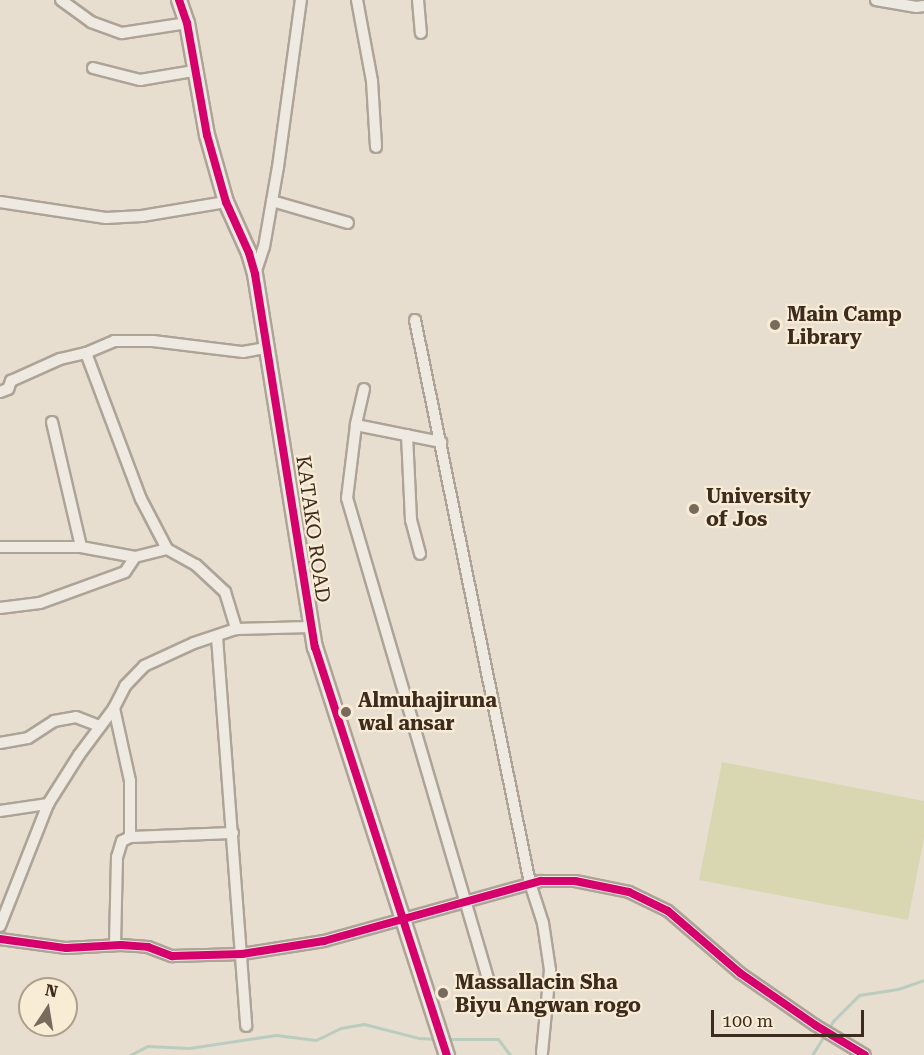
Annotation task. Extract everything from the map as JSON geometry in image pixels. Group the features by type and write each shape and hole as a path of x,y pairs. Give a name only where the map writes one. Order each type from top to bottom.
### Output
{"street":[{"path":"61,0 91,22 122,33 187,23"},
{"name":"KATAKO ROAD","path":"179,0 187,23 207,135 226,202 249,252 255,274 265,348 284,445 311,627 447,1055"},
{"path":"255,274 264,247 272,201 301,0"},
{"path":"357,0 372,81 376,147"},
{"path":"418,0 421,33"},
{"path":"876,0 916,7 924,6"},
{"path":"93,68 140,80 194,70"},
{"path":"272,201 348,223"},
{"path":"0,202 106,218 142,216 226,202"},
{"path":"415,320 441,442 475,624 530,883 543,923 550,970 542,1053"},
{"path":"0,392 8,389 11,381 60,359 86,353 114,341 153,341 243,352 265,348"},
{"path":"86,353 141,500 167,549 196,565 225,592 236,629"},
{"path":"364,389 356,425 347,498 489,981"},
{"path":"52,422 81,546"},
{"path":"356,425 441,442"},
{"path":"407,435 411,520 420,554"},
{"path":"0,547 81,546 135,557 167,549"},
{"path":"0,608 40,603 125,572 135,557"},
{"path":"0,926 48,804 79,755 114,708 125,686 144,666 194,643 236,629 311,627"},
{"path":"217,637 246,1026"},
{"path":"114,708 130,781 130,837"},
{"path":"2,745 28,738 54,721 76,717 85,718 100,726"},
{"path":"0,811 48,804"},
{"path":"115,945 117,858 122,841 130,837 233,833"},
{"path":"0,939 66,948 115,945 148,947 172,956 242,954 324,941 530,883 551,880 597,884 629,892 680,919 740,973 815,1025 865,1055"}],"shaded area":[{"path":"722,762 924,801 924,838 908,920 699,880"}],"waterway":[{"path":"812,1055 833,1021 859,995 898,989 924,980"},
{"path":"130,1055 148,1046 189,1048 276,1035 316,1040 341,1028 364,1024 419,1038 439,1039"},
{"path":"445,1039 498,1039 510,1055"}],"cycle path":[{"path":"179,0 187,23 207,135 226,202 249,253 255,274 315,647 447,1055"},
{"path":"0,939 66,948 121,945 148,947 172,956 242,954 324,941 541,881 575,881 629,892 668,911 740,973 815,1025 865,1055"}],"place":[{"name":"Main Camp Library","path":"775,325"},
{"name":"University of Jos","path":"694,509"},
{"name":"Almuhajiruna wal ansar","path":"346,712"},
{"name":"Massallacin Sha Biyu Angwan rogo","path":"443,993"}]}
